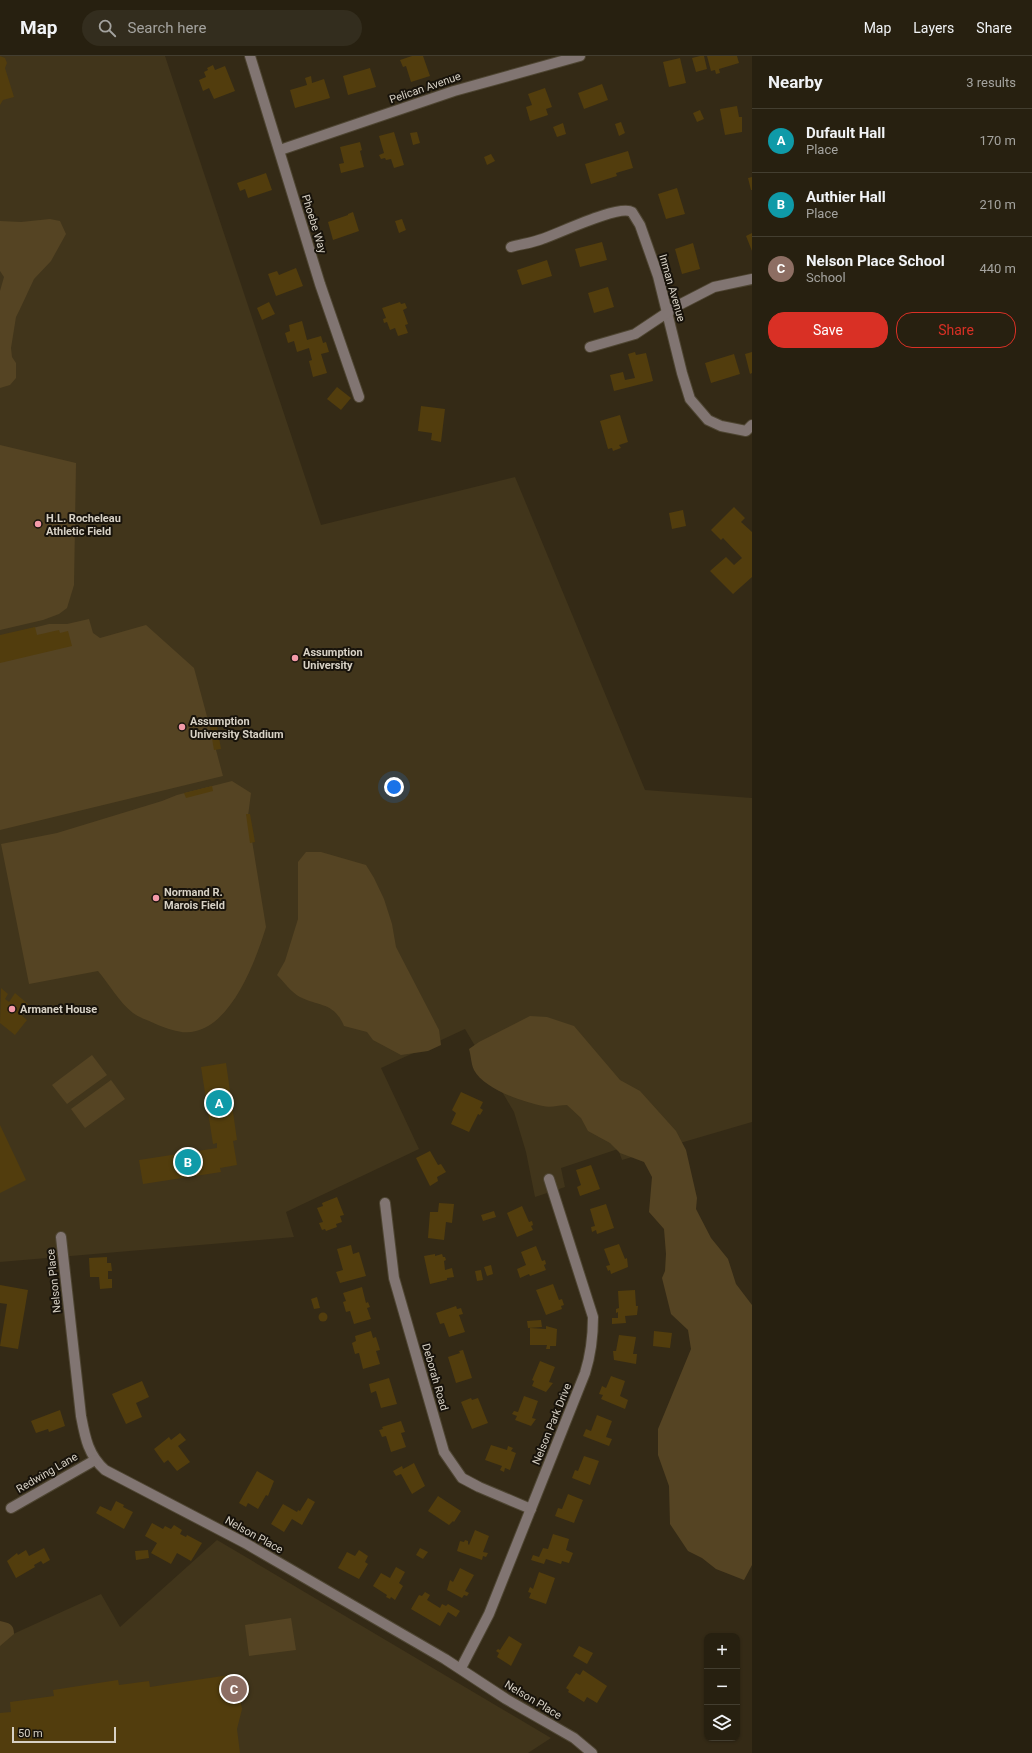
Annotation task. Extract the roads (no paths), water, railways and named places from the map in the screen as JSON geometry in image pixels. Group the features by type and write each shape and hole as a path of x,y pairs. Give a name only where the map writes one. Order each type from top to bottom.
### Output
{"street":[{"name":"Phoebe Way","path":"250,56 320,284 359,397"},
{"name":"Pelican Avenue","path":"280,150 454,91 580,56"},
{"name":"Inman Avenue","path":"512,247 540,240 596,218 630,211 640,225 658,276 687,391 695,407 701,414 714,424 749,428"},
{"path":"590,348 635,334 667,313 714,287 752,279"},
{"name":"Nelson Park Drive","path":"460,1668 489,1614 585,1373 590,1354 593,1335 593,1317 549,1180"},
{"name":"Deborah Road","path":"385,1203 394,1278 444,1452 462,1478 479,1487 531,1508"},
{"name":"Nelson Place","path":"61,1237 81,1416 87,1443 95,1460 105,1470 245,1543 460,1668 506,1699 574,1738 592,1753"},
{"name":"Redwing Lane","path":"11,1508 95,1460"}],"place":[{"name":"H.L. Rocheleau Athletic Field","path":"38,524"},
{"name":"Assumption University","path":"295,658"},
{"name":"Assumption University Stadium","path":"182,727"},
{"name":"Normand R. Marois Field","path":"156,898"},
{"name":"Armanet House","path":"12,1009"},
{"name":"Dufault Hall","path":"219,1103"},
{"name":"Authier Hall","path":"188,1162"},
{"name":"Nelson Place School","path":"234,1689"}]}
